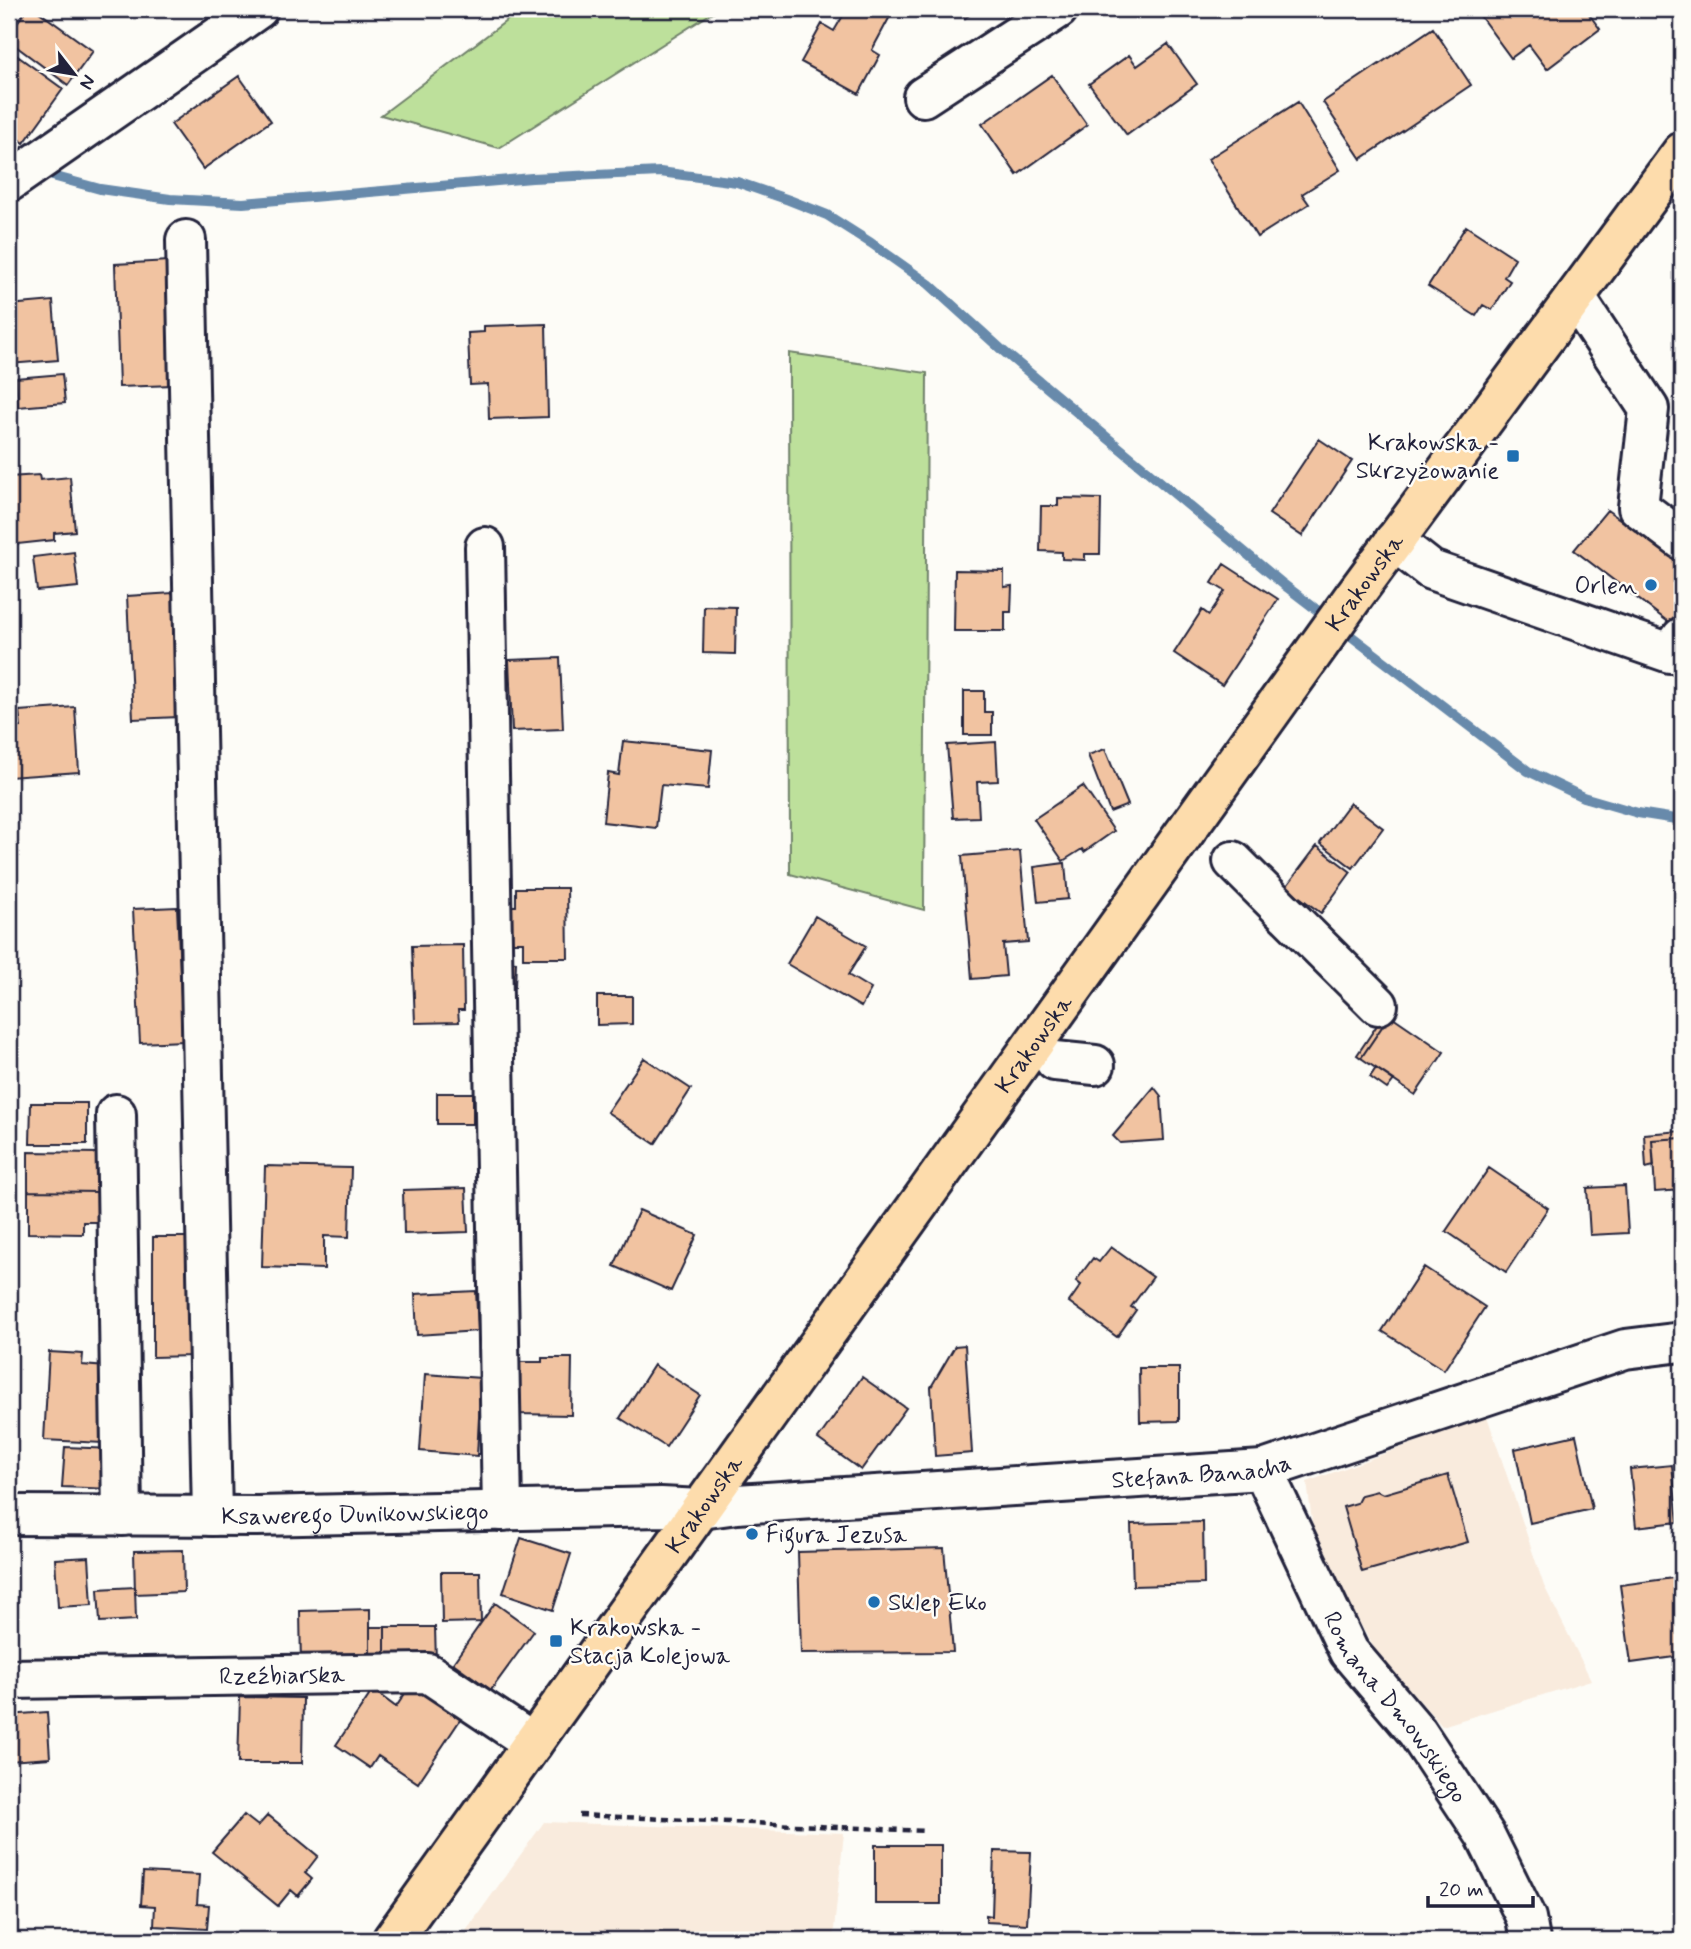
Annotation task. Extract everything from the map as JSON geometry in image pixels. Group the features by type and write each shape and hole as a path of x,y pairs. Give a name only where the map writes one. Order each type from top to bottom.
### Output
{"main road":[{"name":"Krakowska","path":"392,1940 1354,596 1682,152"}],"street":[{"path":"9,182 258,9"},
{"path":"923,97 1058,9"},
{"path":"186,240 212,1516"},
{"path":"1575,297 1649,409 1638,507 1682,540"},
{"path":"1394,541 1431,570 1670,653 1682,637"},
{"path":"485,547 502,1511"},
{"path":"1233,861 1378,1005"},
{"path":"1055,1061 1095,1065"},
{"path":"116,1114 122,1516"},
{"name":"Stefana Banacha","path":"701,1509 737,1504 1263,1470 1625,1349 1682,1342"},
{"name":"Romana Dmowskiego","path":"1263,1470 1349,1652 1417,1732 1485,1835 1526,1918 1530,1940"},
{"name":"Ksawerego Dunikowskiego","path":"9,1515 212,1516 661,1507 701,1509"},
{"name":"Rzeźbiarska","path":"9,1679 428,1672 533,1743"}],"path":[{"path":"579,1815 925,1831"}],"shaded area":[{"path":"1487,1416 1544,1586 1591,1680 1442,1726 1376,1651 1315,1546 1307,1482"},
{"path":"544,1822 844,1833 833,1939 466,1931"}],"green space":[{"path":"522,9 718,9 499,148 381,115"},
{"path":"789,353 927,373 924,910 790,874"}],"building":[{"path":"27,9 35,9 93,51 68,85 9,41 9,34"},
{"path":"847,9 894,9 872,50 880,55 859,94 801,62 822,24 834,31"},
{"path":"958,9 977,9 965,18"},
{"path":"1475,9 1585,9 1600,29 1547,69 1529,45 1511,58"},
{"path":"9,11 18,17 9,29"},
{"path":"1433,28 1471,85 1361,159 1323,102"},
{"path":"1168,44 1197,84 1127,135 1089,84 1129,55 1137,66"},
{"path":"12,52 63,89 24,143 9,132 9,57"},
{"path":"1052,75 1087,125 1017,175 982,124"},
{"path":"239,76 271,121 203,169 171,124"},
{"path":"1298,102 1340,170 1302,194 1309,204 1257,237 1208,159"},
{"path":"1466,226 1515,258 1504,277 1510,281 1492,310 1483,305 1476,316 1428,286"},
{"path":"169,261 173,385 119,387 115,264"},
{"path":"53,301 58,360 9,364 9,305"},
{"path":"546,324 548,417 489,419 488,384 470,385 468,333 484,332 484,326"},
{"path":"62,374 65,403 18,407 16,378"},
{"path":"1319,439 1352,461 1302,536 1269,514"},
{"path":"39,475 40,480 70,477 75,531 54,533 54,540 9,545 9,477"},
{"path":"1058,498 1101,499 1100,554 1085,554 1085,560 1062,559 1062,552 1040,551 1041,506 1058,506"},
{"name":"Orlen","path":"1607,510 1682,563 1682,607 1671,624 1574,550"},
{"path":"74,552 78,587 37,591 33,557"},
{"path":"1224,564 1278,599 1222,685 1174,653 1202,610 1209,615 1225,591 1212,583"},
{"path":"955,570 1004,571 1004,587 1012,586 1011,612 1005,612 1005,631 954,631"},
{"path":"173,593 179,717 133,719 127,596"},
{"path":"704,606 736,607 735,654 703,653"},
{"path":"560,658 563,729 512,731 509,660"},
{"path":"964,691 984,691 984,712 992,712 992,735 964,735"},
{"path":"75,707 79,772 9,777 9,728 21,727 19,711"},
{"path":"623,741 712,750 708,789 661,785 656,828 603,822 608,773 619,775"},
{"path":"996,742 998,781 977,782 979,817 953,818 947,745"},
{"path":"1105,749 1128,805 1110,812 1088,755"},
{"path":"1083,786 1114,831 1084,852 1082,849 1063,861 1034,819"},
{"path":"1350,803 1383,828 1353,868 1320,843"},
{"path":"1317,846 1351,872 1321,913 1286,887"},
{"path":"1020,851 1028,942 1003,944 1006,976 972,979 962,856"},
{"path":"1065,863 1068,899 1038,902 1034,867"},
{"path":"516,888 567,888 568,958 523,958 523,942 512,942 512,906 516,906"},
{"path":"177,907 183,1041 140,1043 133,909"},
{"path":"815,916 866,946 848,975 871,989 861,1007 787,964"},
{"path":"463,945 464,1010 458,1010 459,1022 415,1023 412,946"},
{"path":"499,961 516,962 515,987 498,987"},
{"path":"597,996 632,996 632,1024 597,1025"},
{"path":"1386,1012 1390,1015 1361,1058 1357,1055"},
{"path":"1390,1015 1444,1052 1415,1095 1361,1058"},
{"path":"644,1058 691,1089 655,1144 607,1112"},
{"path":"1376,1068 1394,1080 1387,1089 1370,1077"},
{"path":"1154,1087 1161,1096 1164,1140 1120,1143 1113,1136"},
{"path":"437,1093 473,1093 473,1124 437,1124"},
{"path":"31,1103 87,1103 87,1144 30,1144"},
{"path":"1682,1131 1682,1138 1652,1140 1654,1166 1646,1168 1644,1134"},
{"path":"1682,1138 1682,1190 1655,1192 1652,1140"},
{"path":"28,1152 99,1153 98,1192 28,1191"},
{"path":"265,1166 351,1168 349,1237 324,1236 324,1269 262,1267"},
{"path":"1489,1168 1548,1208 1506,1272 1446,1231"},
{"path":"1625,1186 1628,1233 1590,1235 1587,1188"},
{"path":"466,1188 468,1232 404,1234 403,1190"},
{"path":"28,1191 98,1192 98,1222 83,1222 83,1234 28,1233"},
{"path":"639,1210 697,1235 671,1291 614,1266"},
{"path":"153,1237 192,1237 192,1356 153,1357"},
{"path":"1111,1247 1153,1277 1131,1307 1136,1310 1117,1337 1069,1302 1081,1285 1076,1281 1093,1258 1099,1262"},
{"path":"1424,1267 1485,1307 1444,1370 1382,1331"},
{"path":"476,1291 478,1331 417,1335 415,1294"},
{"path":"965,1345 972,1453 935,1456 931,1387 955,1346"},
{"path":"49,1352 83,1354 82,1365 107,1367 103,1443 44,1440"},
{"path":"542,1358 572,1358 571,1415 517,1414 518,1362 542,1362"},
{"path":"654,1365 700,1395 666,1447 620,1418"},
{"path":"1139,1368 1179,1368 1179,1421 1140,1422"},
{"path":"425,1374 481,1378 477,1456 420,1451"},
{"path":"862,1377 906,1408 861,1470 818,1439"},
{"path":"1576,1435 1592,1509 1530,1523 1515,1449"},
{"path":"65,1447 113,1449 111,1489 62,1487"},
{"path":"1672,1465 1678,1522 1636,1527 1630,1469"},
{"path":"1448,1475 1468,1542 1362,1572 1343,1507 1357,1503 1361,1495 1377,1491 1383,1494"},
{"path":"1203,1522 1204,1584 1133,1586 1131,1524"},
{"path":"521,1538 571,1554 553,1610 503,1593"},
{"name":"Sklep Eko","path":"944,1548 953,1652 801,1653 798,1552"},
{"path":"183,1550 184,1592 135,1594 134,1551"},
{"path":"89,1557 92,1605 58,1607 55,1559"},
{"path":"441,1572 480,1572 481,1622 442,1623"},
{"path":"1681,1577 1682,1656 1631,1663 1620,1585"},
{"path":"135,1587 136,1620 100,1622 98,1589"},
{"path":"495,1603 534,1631 491,1690 453,1663"},
{"path":"370,1609 370,1663 301,1665 300,1611"},
{"path":"370,1627 385,1627 385,1664 370,1663"},
{"path":"385,1627 435,1627 436,1662 385,1664"},
{"path":"412,1683 462,1717 418,1783 378,1756 370,1768 336,1745 373,1690 396,1707"},
{"path":"240,1697 303,1698 302,1763 238,1763"},
{"path":"47,1712 50,1758 9,1761 9,1715"},
{"path":"244,1815 258,1826 268,1815 318,1856 305,1873 312,1879 298,1896 291,1890 278,1906 212,1852"},
{"path":"875,1845 941,1845 941,1904 875,1904"},
{"path":"994,1851 1031,1852 1027,1924 986,1922 986,1915 992,1916"},
{"path":"143,1872 199,1875 197,1904 209,1905 207,1929 154,1926 155,1906 141,1905"}],"waterway":[{"path":"38,172 100,189 170,199 243,203 532,178 660,172 737,182 789,200 827,215 929,284 1002,350 1283,584 1528,771 1583,797 1638,813 1682,820"}],"place":[{"name":"Krakowska - Skrzyżowanie","path":"1513,456"},
{"name":"Orlen","path":"1651,585"},
{"name":"Figura Jezusa","path":"752,1534"},
{"name":"Sklep Eko","path":"874,1602"},
{"name":"Krakowska - Stacja Kolejowa","path":"556,1641"}]}
